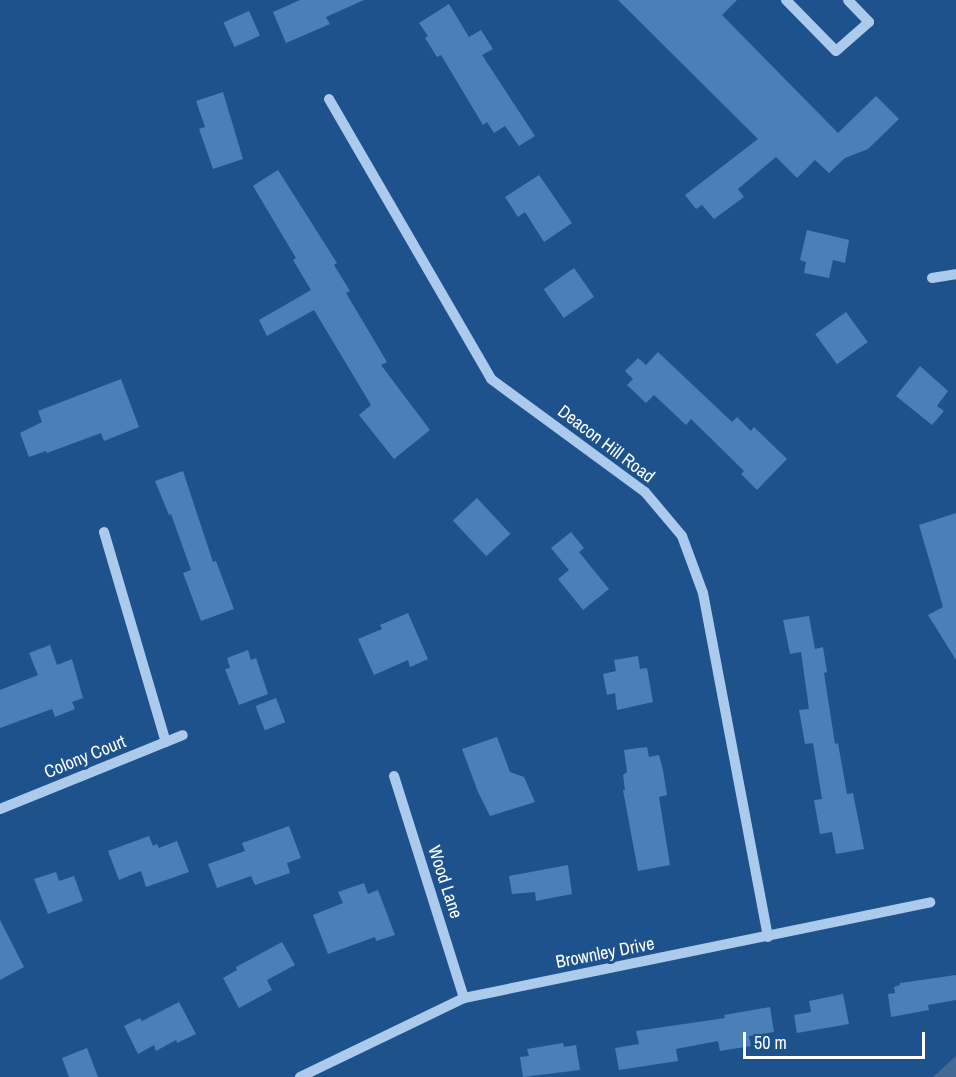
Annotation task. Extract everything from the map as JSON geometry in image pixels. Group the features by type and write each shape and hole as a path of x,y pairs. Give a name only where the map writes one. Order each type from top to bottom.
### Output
{"street":[{"path":"786,0 836,51 869,22 848,0"},
{"name":"Deacon Hill Road","path":"329,99 491,379 645,492 682,536 703,593 768,937"},
{"path":"932,278 956,274"},
{"path":"104,532 166,742"},
{"name":"Colony Court","path":"0,809 183,735"},
{"name":"Wood Lane","path":"394,776 464,998"},
{"name":"Brownley Drive","path":"300,1077 464,998 930,902"}],"water":[{"path":"956,1056 956,1077 933,1077"}],"building":[{"path":"300,0 364,0 326,17 330,24 286,43 273,12"},
{"path":"618,0 737,0 722,15 838,133 876,96 899,119 868,149 845,158 829,173 815,160 797,178 776,157 738,189 744,197 714,219 702,205 696,209 685,195 758,139"},
{"path":"449,4 469,37 481,30 493,49 482,55 535,136 519,146 505,126 494,133 487,122 483,125 441,55 437,57 425,38 428,36 419,23"},
{"path":"249,11 260,36 234,47 223,22"},
{"path":"223,92 243,159 213,169 199,129 205,127 196,101"},
{"path":"278,170 337,263 334,265 350,291 346,293 387,362 381,365 430,430 394,459 359,415 371,405 314,310 267,336 259,320 311,290 293,260 296,258 253,186"},
{"path":"539,175 572,223 544,242 525,212 518,217 505,197"},
{"path":"807,230 849,240 845,263 833,260 829,278 804,273 806,262 800,260"},
{"path":"574,268 594,297 564,318 544,289"},
{"path":"846,312 868,342 837,364 815,334"},
{"path":"658,352 732,422 737,417 751,431 754,427 787,459 757,490 741,474 744,471 691,419 686,425 654,395 646,403 627,385 633,379 625,371 638,358 646,365"},
{"path":"920,366 948,391 937,406 944,411 932,425 896,396"},
{"path":"121,379 139,427 104,441 101,433 47,453 46,451 29,457 20,433 42,422 38,411"},
{"path":"183,471 213,562 216,561 234,609 201,621 183,573 191,570 171,514 169,515 155,481"},
{"path":"477,498 510,534 486,556 453,521"},
{"path":"956,513 956,660 928,615 943,607 919,525"},
{"path":"571,532 584,548 579,552 609,589 583,610 558,579 569,570 551,548"},
{"path":"408,613 428,659 410,667 408,660 374,675 358,639 382,629 380,625"},
{"path":"809,616 815,649 823,647 827,672 824,673 835,744 838,743 847,794 853,793 864,849 836,854 832,832 820,834 814,800 822,799 813,743 805,744 799,710 809,709 801,652 790,654 783,620"},
{"path":"50,645 57,665 72,659 83,698 72,702 75,709 55,717 52,709 0,728 0,690 38,675 29,653"},
{"path":"248,650 251,660 256,658 268,694 239,705 225,669 230,668 227,658"},
{"path":"638,656 640,669 647,668 653,702 617,710 615,693 607,695 603,674 616,671 614,660"},
{"path":"276,698 285,722 265,730 255,706"},
{"path":"497,737 510,772 524,777 535,802 490,816 478,792 462,749"},
{"path":"647,747 649,757 659,755 663,770 667,795 659,797 670,865 638,871 623,790 625,790 623,775 627,772 624,750"},
{"path":"289,826 301,858 287,863 290,873 255,885 251,876 217,888 208,864 245,851 242,843"},
{"path":"149,836 153,846 157,844 159,848 177,841 189,872 146,887 141,871 119,880 108,851"},
{"path":"568,865 572,894 536,901 535,892 512,894 509,876"},
{"path":"56,872 59,881 74,876 83,901 48,914 34,879"},
{"path":"364,883 368,894 378,890 395,935 376,941 375,937 328,954 313,915 343,903 338,892"},
{"path":"0,920 24,967 0,980"},
{"path":"282,942 295,965 267,980 272,990 239,1008 223,978 237,970 236,967"},
{"path":"956,975 956,1000 928,1005 929,1010 891,1017 888,994 895,993 894,987 900,983"},
{"path":"843,994 849,1024 797,1033 794,1015 811,1012 809,1001"},
{"path":"179,1002 196,1034 177,1043 176,1040 156,1051 154,1045 138,1054 124,1026 140,1018 142,1021"},
{"path":"770,1007 774,1032 749,1036 751,1046 720,1051 718,1041 676,1049 678,1061 619,1070 615,1048 639,1044 636,1031 725,1018 724,1015"},
{"path":"563,1043 564,1047 576,1045 580,1070 523,1077 520,1057 529,1056 527,1049"},
{"path":"87,1048 98,1077 69,1077 62,1058"}]}
